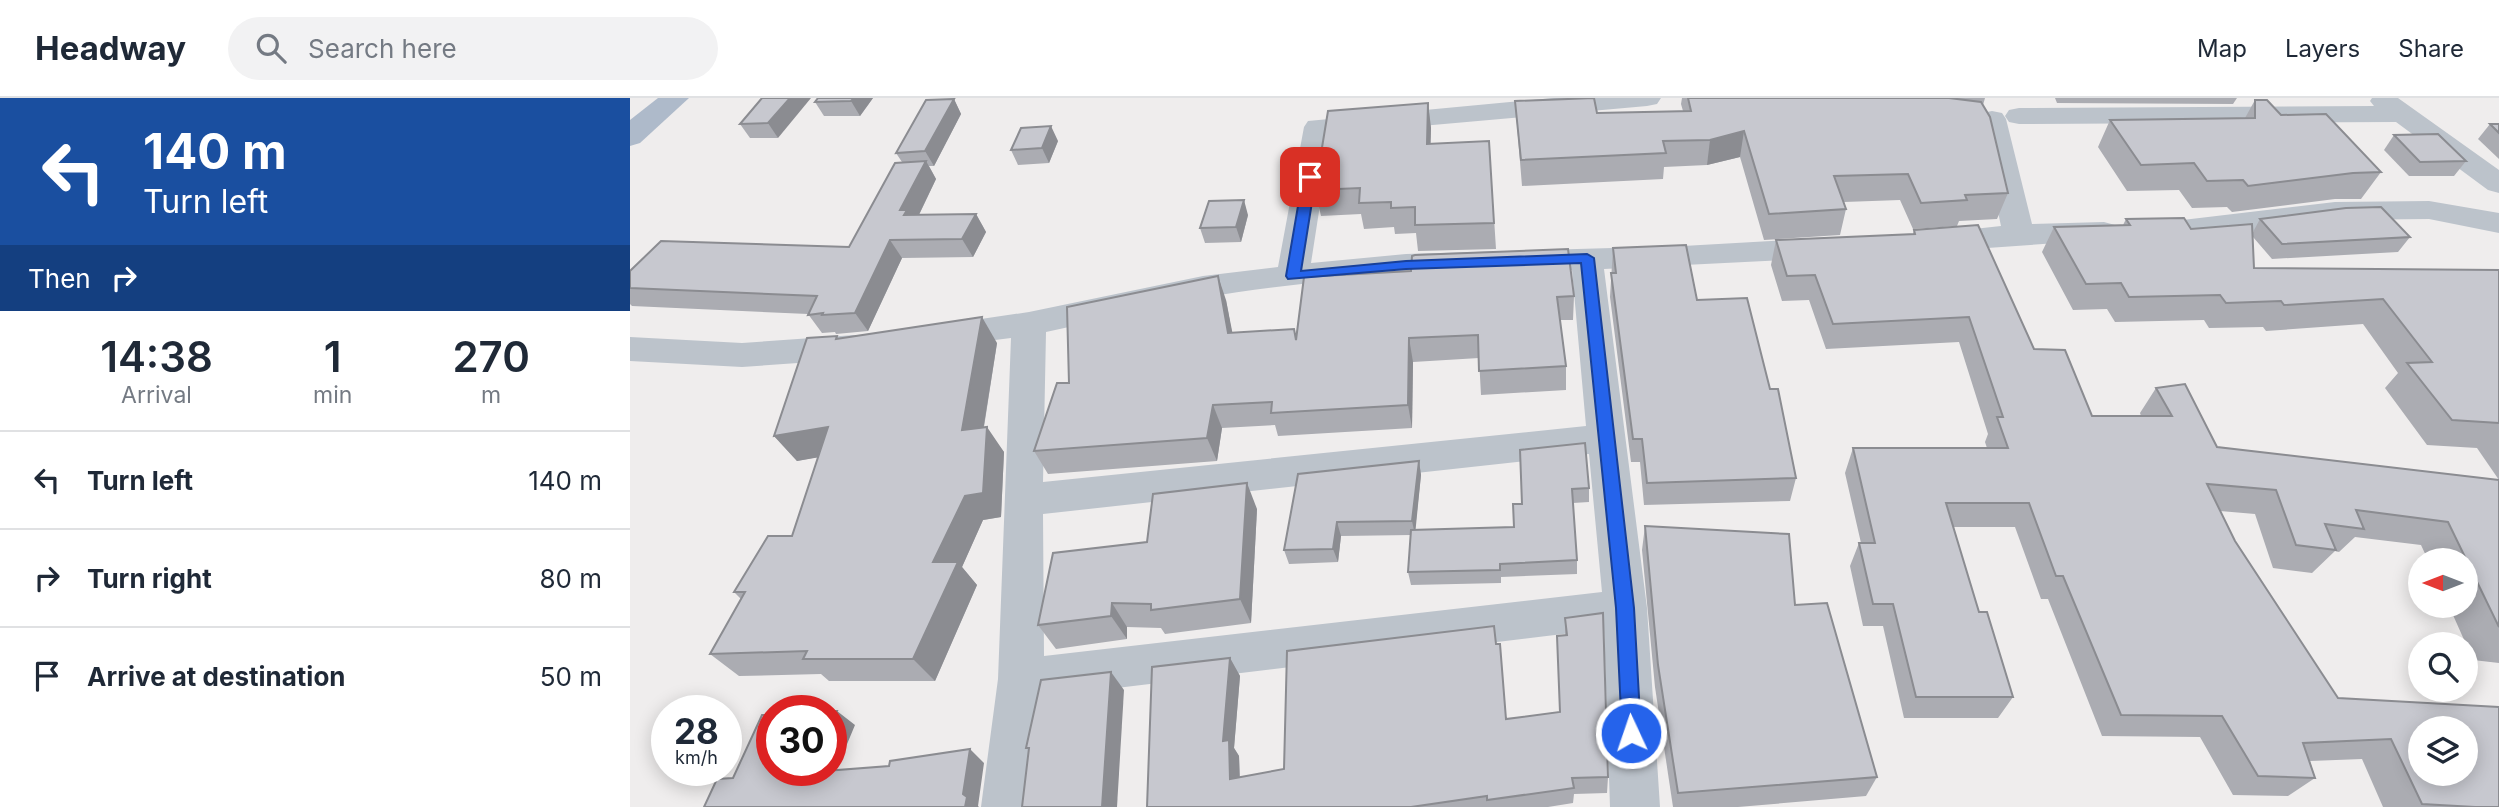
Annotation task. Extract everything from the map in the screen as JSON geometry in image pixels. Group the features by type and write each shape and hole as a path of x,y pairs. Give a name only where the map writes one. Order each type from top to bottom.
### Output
{"main road":[{"path":"632,134 675,98"}],"street":[{"path":"1293,276 1318,127 1647,98"},
{"path":"2379,98 2499,184"},
{"path":"2019,234 2001,112 2404,114"},
{"path":"1901,243 2019,234 2192,230 2335,211 2429,210 2499,223"},
{"path":"630,349 742,355 902,341 1029,324 1203,287 1406,265 1783,252 1853,245"},
{"path":"1587,258 1625,608 1635,807"},
{"path":"1006,807 1021,679 1029,324"},
{"path":"1023,500 1607,438"},
{"path":"1021,679 1625,608"}],"building":[{"path":"762,98 790,98 768,123 740,124"},
{"path":"818,98 854,98 851,101 815,102"},
{"path":"1594,98 1597,113 1691,111 1688,98 1949,98 1981,102 1990,117 2008,193 1965,195 1967,200 1921,203 1908,174 1834,176 1846,209 1769,214 1744,131 1710,140 1663,141 1666,153 1521,160 1515,101"},
{"path":"954,99 925,151 896,153 926,100"},
{"path":"2255,100 2267,100 2281,115 2326,114 2381,172 2248,186 2243,180 2207,181 2194,163 2141,165 2110,120 2255,118"},
{"path":"1428,103 1427,144 1489,141 1494,223 1415,225 1415,207 1391,208 1391,202 1359,203 1360,188 1315,190 1328,111"},
{"path":"2490,124 2499,124 2499,133"},
{"path":"1051,126 1042,148 1011,150 1021,128"},
{"path":"2438,134 2466,161 2420,162 2394,135"},
{"path":"926,161 900,210 907,210 904,215 976,214 962,239 890,240 855,313 808,315 817,296 630,288 630,271 661,241 849,247 895,163"},
{"path":"1244,200 1236,227 1200,228 1209,201"},
{"path":"2381,207 2410,237 2282,244 2260,219 2346,208"},
{"path":"2184,218 2191,229 2252,224 2254,268 2499,270 2499,423 2452,420 2407,363 2432,362 2383,299 2284,305 2281,301 2226,303 2220,295 2129,297 2121,283 2086,284 2054,227 2130,225 2126,219"},
{"path":"1978,225 2034,349 2065,350 2092,416 2172,416 2156,388 2185,384 2217,447 2499,480 2499,627 2478,584 2478,548 2461,548 2448,522 2356,510 2364,529 2325,524 2336,550 2296,545 2276,490 2207,484 2235,541 2338,698 2499,707 2499,807 2422,804 2413,786 2478,786 2478,716 2408,716 2408,775 2391,739 2303,743 2315,778 2258,776 2222,716 2121,715 2063,576 2056,576 2029,503 1946,503 1979,612 1987,612 2013,697 1916,697 1893,604 1873,604 1859,543 1875,543 1853,448 2008,448 1997,417 2003,417 1969,317 1833,324 1815,275 1787,276 1776,240 1915,234 1914,230"},
{"path":"1686,245 1697,300 1747,298 1770,389 1778,389 1796,478 1647,483 1642,439 1633,439 1611,273 1616,273 1613,248"},
{"path":"1568,249 1574,296 1557,297 1566,366 1479,371 1478,335 1409,338 1408,405 1271,413 1272,402 1213,405 1207,438 1034,451 1057,383 1069,383 1067,307 1218,276 1228,333 1294,329 1296,340 1304,277 1411,271 1412,256 1415,255"},
{"path":"982,317 962,430 987,427 983,493 965,496 933,562 958,562 913,659 803,659 807,651 710,654 745,592 734,592 768,536 792,536 828,427 774,436 807,338 837,336 836,339"},
{"path":"1585,443 1589,488 1572,489 1577,560 1500,564 1500,570 1408,572 1411,530 1514,527 1513,504 1522,504 1520,450"},
{"path":"1419,461 1412,521 1337,522 1333,549 1284,550 1298,474"},
{"path":"1247,483 1240,599 1151,610 1151,604 1112,603 1111,616 1038,625 1053,553 1147,542 1153,494"},
{"path":"1645,526 1789,534 1795,605 1827,603 1877,777 1678,793 1658,665"},
{"path":"1603,613 1608,777 1572,778 1574,788 1487,800 1487,796 1411,807 1147,807 1152,667 1230,658 1223,741 1229,740 1230,779 1284,769 1287,651 1494,626 1496,644 1500,644 1506,719 1560,712 1557,636 1567,635 1565,618"},
{"path":"1111,672 1102,807 1022,807 1029,748 1026,748 1041,680"},
{"path":"756,728 756,786 847,786 847,769 889,766 890,761 970,749 963,794 967,797 965,807 704,807 714,786 742,786 742,758"}],"route":[{"path":"1310,177 1293,276 1406,265 1587,258 1625,608 1631,733"}]}
